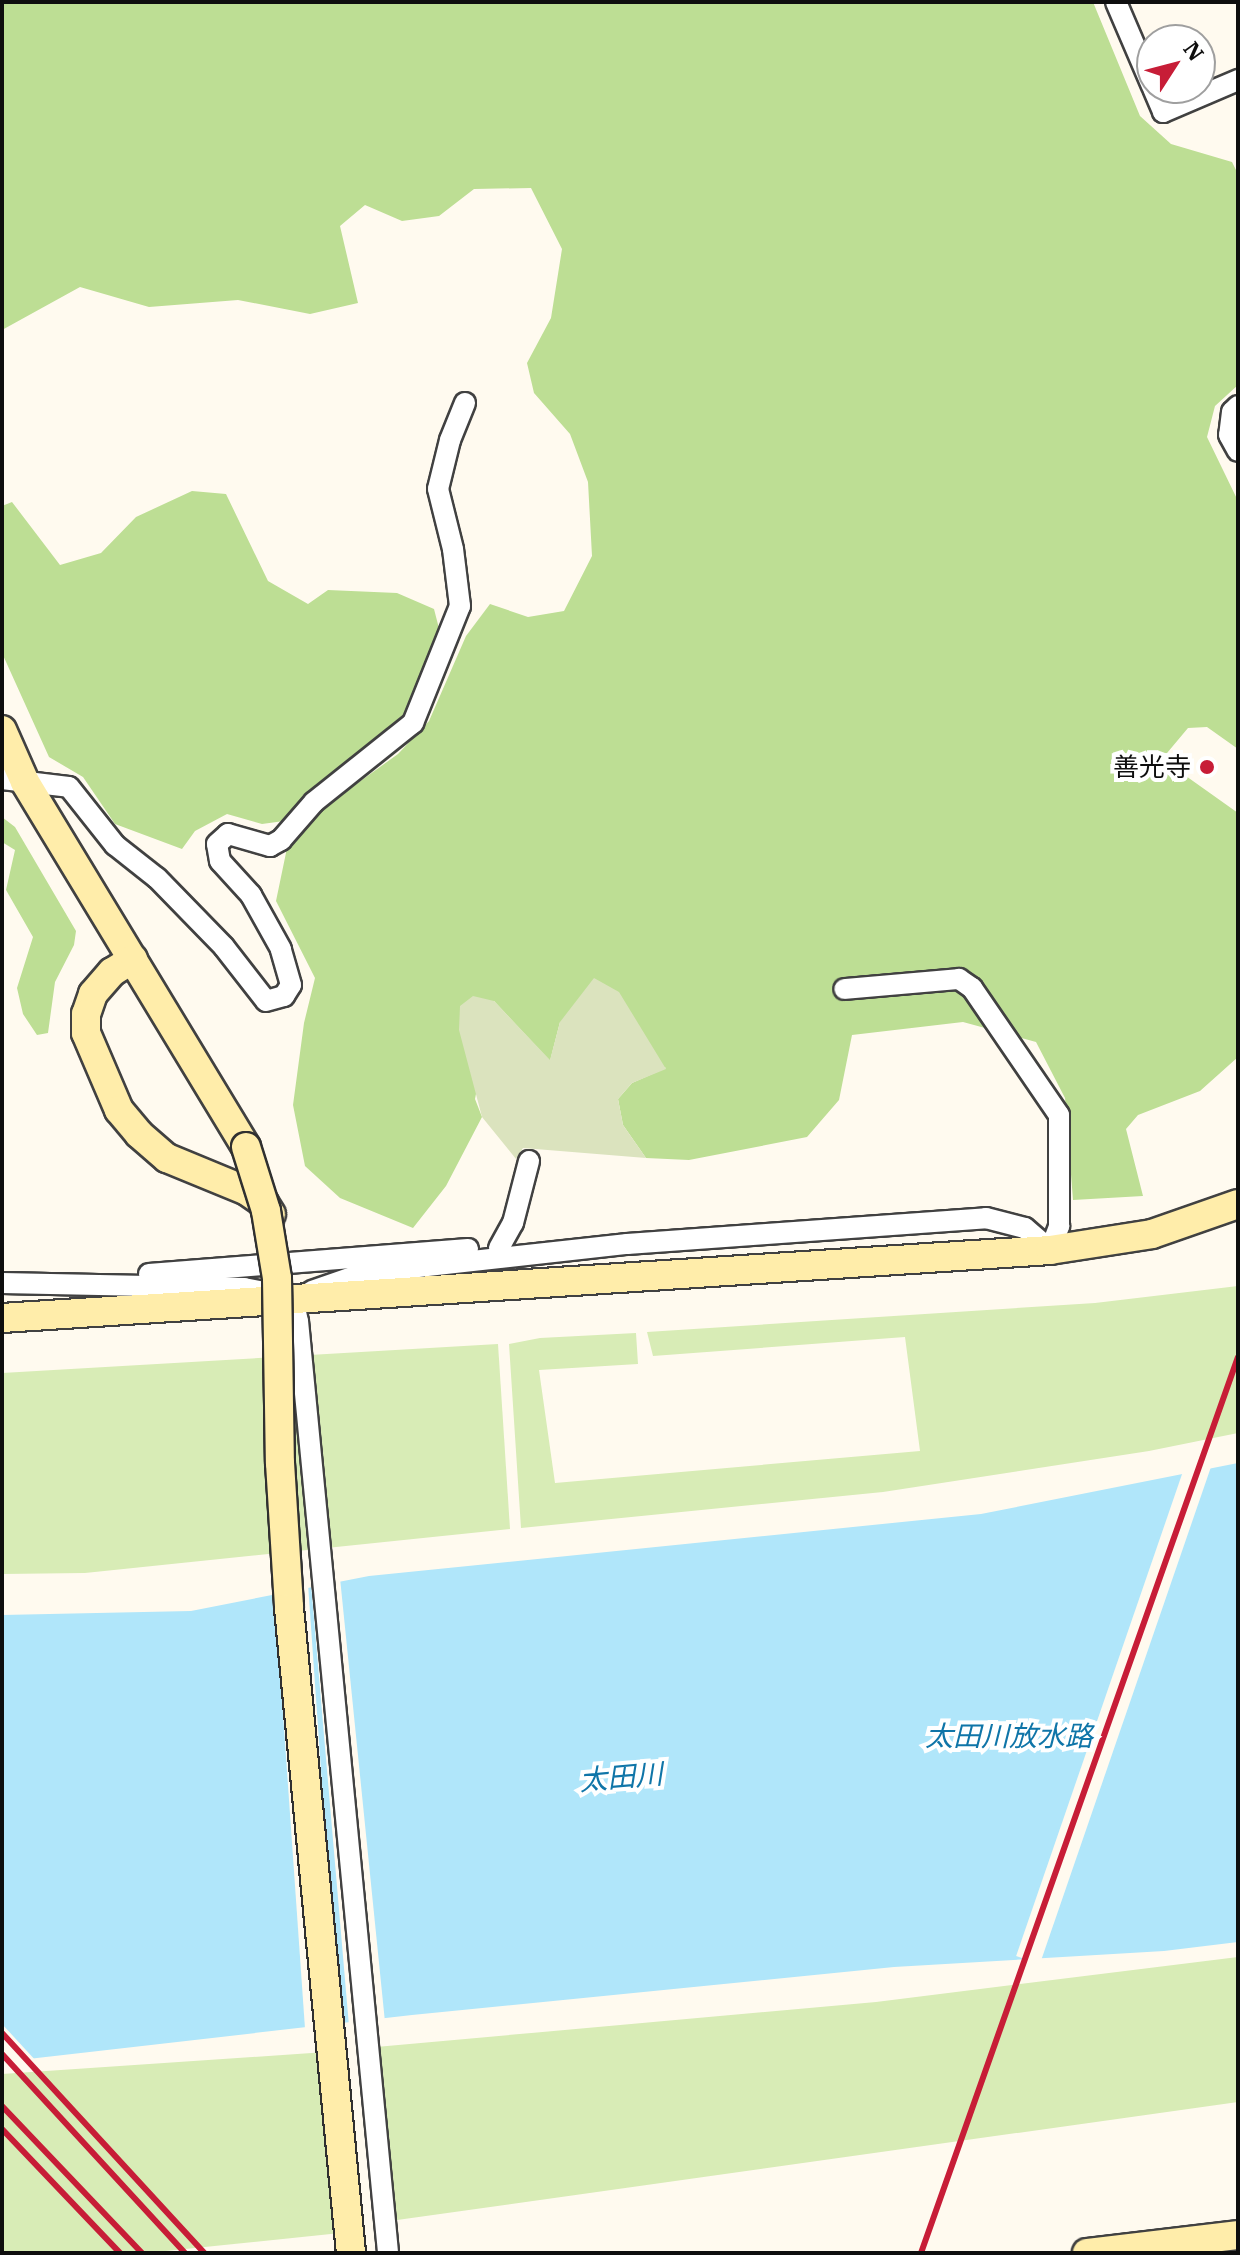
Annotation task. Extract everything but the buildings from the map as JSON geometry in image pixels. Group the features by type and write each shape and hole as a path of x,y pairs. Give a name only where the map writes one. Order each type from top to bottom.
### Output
{"street":[{"path":"1116,2 1136,49"},
{"path":"1216,89 1238,80"},
{"path":"1159,104 1163,112 1182,104"},
{"path":"14,780 69,787 115,845 157,878 224,947 266,1001 284,996 291,985 281,949 251,895 220,861 217,844 228,834 270,846 281,840 314,802 413,723 460,606 453,549 438,489 450,440 465,403"},
{"path":"1238,406 1232,412 1229,435 1238,451"},
{"path":"2,730 14,780 133,959 246,1147 266,1211 277,1278 280,1463 289,1608 351,2253"},
{"path":"133,959 112,972 93,994 86,1014 86,1033 92,1052 119,1110 139,1134 167,1158 247,1191 264,1203 275,1220 290,1286 388,2253"},
{"path":"844,989 959,979 972,988 1059,1115 1059,1226 1050,1250"},
{"path":"499,1248 513,1223 529,1161"},
{"path":"2,1283 244,1288 1050,1250 1152,1234 1238,1204"},
{"path":"2,1318 627,1244 986,1218 1025,1228 1050,1250"},
{"path":"53,1282 499,1248 627,1244"},
{"path":"1098,2252 1238,2235"}],"green space":[{"path":"2,2 1093,2 1140,116 1171,144 1232,162 1238,174 1238,385 1215,406 1207,437 1238,501 1238,749 1207,727 1188,728 1162,759 1238,813 1238,1057 1200,1091 1138,1115 1126,1129 1143,1196 1073,1200 1065,1098 1036,1042 963,1022 852,1035 839,1100 807,1137 689,1160 646,1158 623,1125 618,1099 632,1083 666,1068 560,1022 550,1061 494,1001 475,1099 482,1117 446,1186 413,1228 340,1198 305,1166 293,1105 304,1023 315,978 276,901 287,848 323,808 398,754 429,721 466,636 490,604 528,617 564,611 592,556 588,482 570,434 534,393 527,363 551,318 562,249 531,188 474,189 439,216 402,221 365,205 340,226 358,303 310,314 238,300 149,307 80,287 2,330"},
{"path":"192,491 226,494 268,581 308,604 328,590 397,593 434,609 442,640 409,708 388,731 328,776 284,821 262,824 227,814 195,831 182,849 115,824 83,777 49,757 2,653 2,506 12,502 60,565 101,553 136,517"},
{"path":"2,817 15,827 76,931 74,945 55,982 48,1033 37,1035 23,1014 17,988 33,937 6,890 15,850 2,842"},
{"path":"594,978 619,992 666,1069 632,1083 618,1099 623,1125 646,1158 523,1148 516,1159 482,1117 459,1030 460,1006 473,996 494,1001 550,1060 560,1022"},
{"path":"1238,1286 1238,1433 1149,1451 883,1492 521,1528 509,1344 540,1338 636,1333 638,1364 539,1370 555,1483 920,1451 905,1337 653,1356 647,1332 1095,1303"},
{"path":"498,1344 510,1529 85,1573 2,1574 2,1373"},
{"path":"1238,1957 1238,2102 390,2221 376,2047 876,2002"},
{"path":"326,2052 350,2232 146,2253 2,2253 2,2074"}],"water":[{"name":"太田川放水路","path":"1238,1463 1238,1942 1164,1951 894,1967 412,2015 2,2062 2,1615 191,1611 369,1576 981,1514"}],"pier":[{"path":"1188,1456 1212,1464 1040,1964 1016,1956"},
{"path":"340,1578 385,2022 349,2026 311,1584"},
{"path":"308,1584 339,2027 305,2029 274,1586"},
{"path":"2,2024 37,2062 2,2066"}],"railway":[{"path":"921,2253 1238,1357"},
{"path":"2,2033 204,2253"},
{"path":"2,2054 185,2253"},
{"path":"2,2106 142,2253"},
{"path":"2,2129 120,2253"}],"place":[{"name":"善光寺","path":"1207,767"}],"water label":[{"name":"太田川","path":"621,1777"}]}
